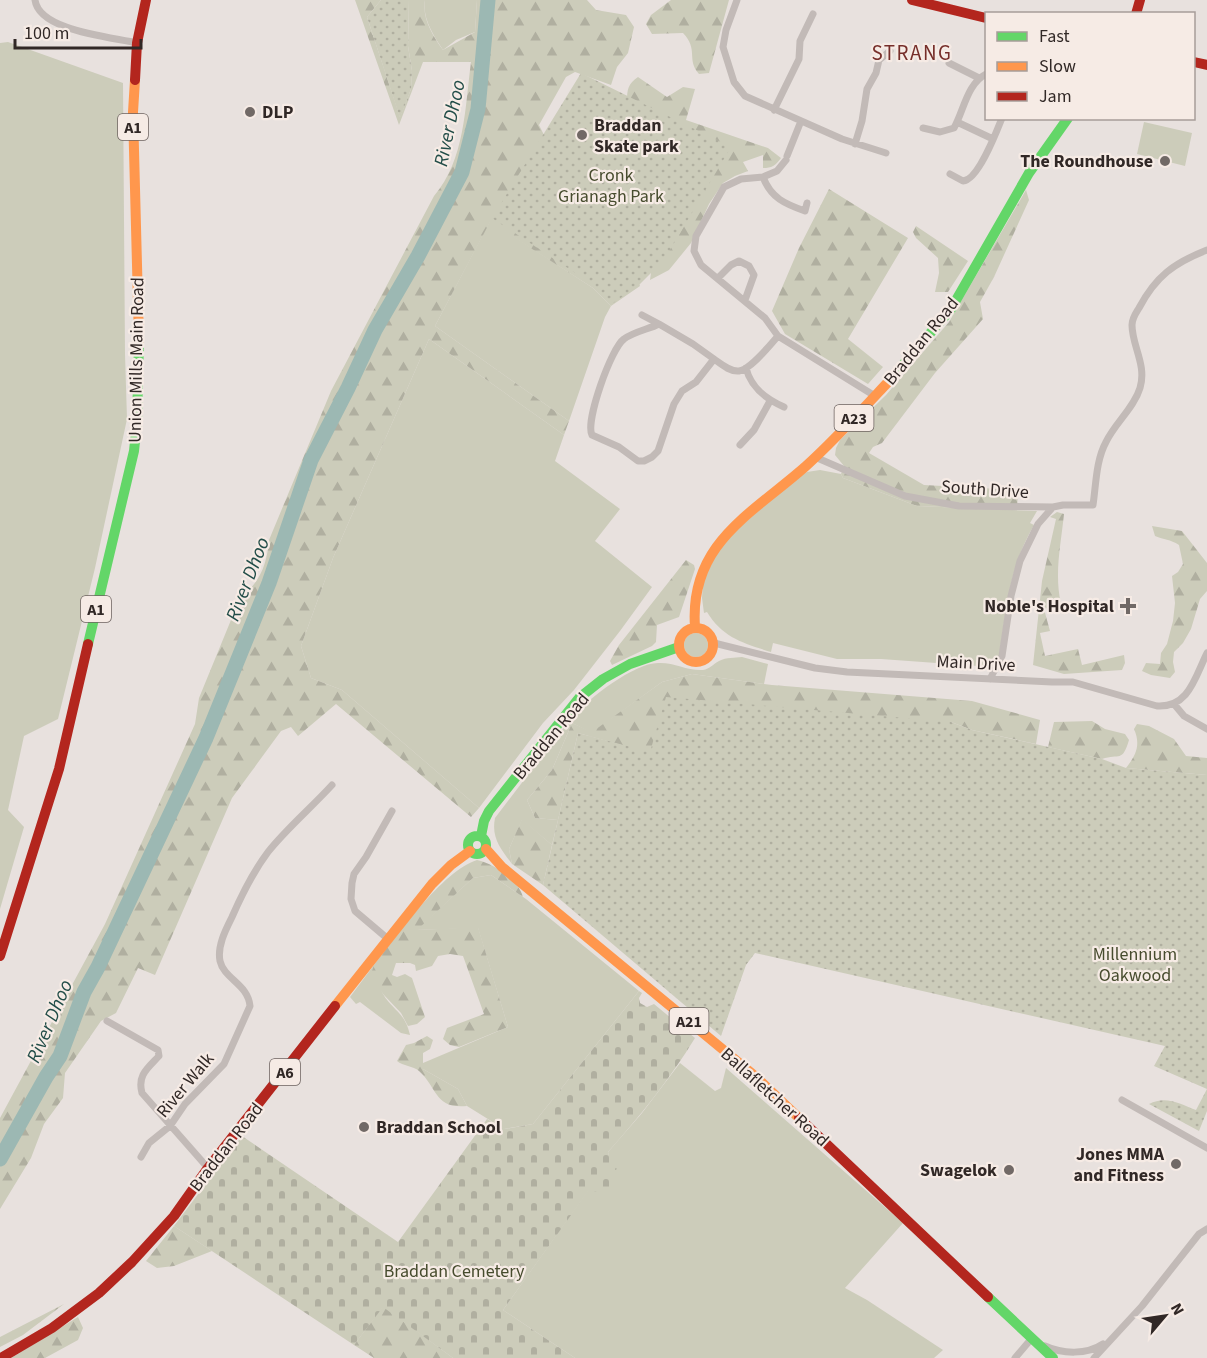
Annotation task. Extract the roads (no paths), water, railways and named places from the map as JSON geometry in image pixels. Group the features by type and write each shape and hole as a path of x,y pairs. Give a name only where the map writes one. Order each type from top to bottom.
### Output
{"main road":[{"name":"Union Mills Main Road","path":"0,956 58,769 134,451 140,314 133,112 137,43 147,0"},
{"path":"912,0 985,18"},
{"name":"Braddan Road","path":"695,627 696,597 705,564 717,546 736,524 815,458 875,396 950,311 1024,180 1045,147 1066,120"},
{"path":"695,627 710,634 714,643 710,655 701,662 684,658 679,647 681,636 690,628 695,627"},
{"name":"Braddan Road","path":"481,836 489,811 579,698 603,679 630,664 679,647"},
{"path":"474,836 481,836 486,842 486,849 477,855 470,851 468,846 474,836"},
{"name":"Ballafletcher Road","path":"486,849 502,867 755,1076 1053,1358"},
{"name":"Braddan Road","path":"1,1358 52,1328 99,1293 132,1262 174,1216 208,1168 432,884 451,865 470,851"}],"street":[{"path":"35,0 41,13 57,24 137,43"},
{"path":"737,0 723,46 726,62 734,82 745,96 855,144 886,153"},
{"path":"774,110 800,59 800,41 813,14"},
{"path":"855,144 862,121 867,89 876,73 879,60 890,51"},
{"path":"923,128 947,132 954,128 967,99 983,76 949,63"},
{"path":"950,174 963,181 971,178 1001,120"},
{"path":"801,121 786,158 777,171 763,177 741,178 724,187 696,236 694,251 701,265 765,318 778,336 875,396"},
{"path":"957,123 993,139"},
{"path":"763,177 767,188 783,204 805,211 807,203"},
{"name":"South Drive","path":"815,458 905,495 959,506 1093,505 1101,453 1106,441 1142,385 1141,358 1133,333 1133,318 1146,294 1160,276 1177,263 1207,250"},
{"path":"718,278 731,265 739,261 749,266 754,275 745,300"},
{"path":"642,315 693,344 731,370 739,371 746,368 778,336"},
{"path":"659,324 625,338 615,349 589,427 592,435 597,439 619,447 638,461 652,457 658,451 674,404 682,391 696,382 714,359"},
{"path":"746,368 752,384 770,400 784,407"},
{"path":"740,446 754,430 770,400"},
{"path":"990,679 1002,656 1011,596 1020,561 1038,524 1053,507"},
{"name":"Main Drive","path":"714,643 815,668 847,672 1073,682 1157,706 1174,704"},
{"path":"1207,653 1184,698 1174,704 1184,716 1207,729"},
{"name":"River Walk","path":"141,1157 149,1143 171,1126 185,1104 224,1064 250,1006 245,991 220,966 220,950 226,930 249,881 268,852 332,785"},
{"path":"388,939 356,911 351,899 354,874 392,811"},
{"path":"107,1021 158,1050 159,1056 141,1077 142,1093 208,1168"},
{"path":"1122,1100 1207,1148"},
{"path":"1094,1358 1142,1306 1199,1234 1207,1228"},
{"path":"1015,1358 1034,1340 1052,1350 1075,1353 1098,1348 1111,1339"}],"waterway":[{"name":"River Dhoo","path":"0,1159 60,1056 84,992 206,738 269,583 311,460 375,330 418,256 462,172 478,109 488,0"}],"place":[{"name":"DLP","path":"250,112"},
{"name":"Braddan Skate park","path":"582,135"},
{"name":"The Roundhouse","path":"1165,161"},
{"name":"Noble's Hospital","path":"1128,606"},
{"name":"Braddan School","path":"364,1127"},
{"name":"Jones MMA and Fitness","path":"1176,1164"},
{"name":"Swagelok","path":"1009,1170"}],"district":[{"name":"STRANG","path":"912,53"}],"park label":[{"name":"Cronk Grianagh Park","path":"611,186"},
{"name":"Millennium Oakwood","path":"1135,964"},
{"name":"Braddan Cemetery","path":"454,1271"}]}
